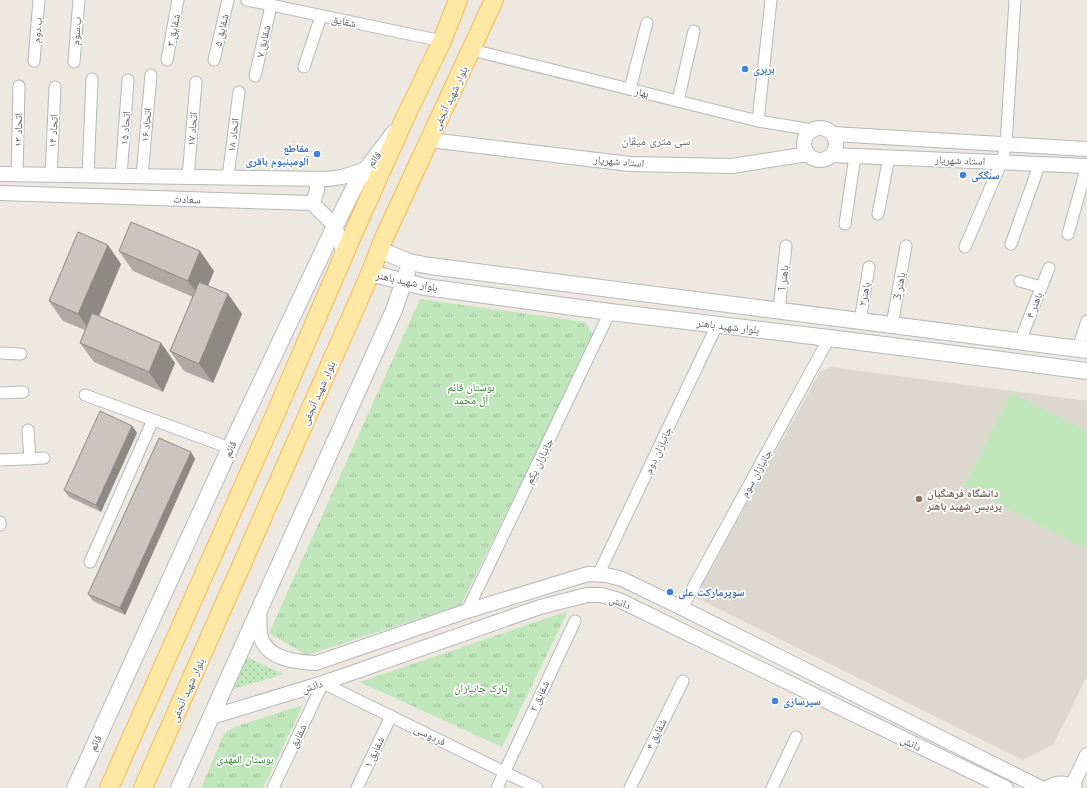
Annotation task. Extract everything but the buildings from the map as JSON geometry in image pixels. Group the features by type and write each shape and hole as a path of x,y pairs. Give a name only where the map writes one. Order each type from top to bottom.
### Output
{"main road":[{"path":"109,788 268,432 344,254 404,120 442,41 458,0"},
{"name":"بلوار شهید آنجفی","path":"143,788 380,250 494,0"},
{"name":"قائم","path":"75,788 230,448 335,226 358,180 404,120"},
{"name":"بلوار شهید باهنر","path":"380,250 410,262 472,271 1083,349"},
{"path":"179,788 394,310 410,262"},
{"path":"469,292 462,284 462,279 464,275 472,271"},
{"name":"بلوار شهید باهنر","path":"370,273 425,287 610,312 1087,371"}],"street":[{"name":"ب.دوم","path":"34,61 39,0"},
{"name":"ب.سوم","path":"74,62 79,0"},
{"name":"شقایق ۳","path":"167,60 178,0"},
{"name":"شقایق ۵","path":"214,60 228,0"},
{"name":"شقایق","path":"247,0 442,41"},
{"path":"758,121 771,0"},
{"path":"965,247 1002,161 1006,144 1015,0"},
{"name":"شقایق ۷","path":"255,76 271,6"},
{"path":"304,67 321,16"},
{"path":"630,89 647,23"},
{"path":"678,101 694,31"},
{"name":"بهار","path":"472,50 758,121 813,130"},
{"name":"اتحاد ۱۶","path":"142,176 151,74"},
{"path":"88,175 92,79"},
{"name":"اتحاد ۱۵","path":"121,176 128,80"},
{"name":"اتحاد ۱۷","path":"188,177 196,82"},
{"name":"اتحاد ۱۳","path":"17,174 19,86"},
{"name":"اتحاد ۱۴","path":"51,175 55,87"},
{"name":"اتحاد ۱۸","path":"228,177 239,92"},
{"path":"824,128 833,134 836,144 832,155 828,158 817,160 808,154 805,149 805,138 813,130 824,128"},
{"name":"استاد شهریار","path":"833,134 1087,149"},
{"name":"استاد شهریار","path":"430,140 630,164 732,166 808,154"},
{"name":"استاد شهریار","path":"832,155 1002,161 1087,166"},
{"path":"845,224 855,156"},
{"path":"878,214 889,157"},
{"path":"1011,244 1040,163"},
{"path":"1068,234 1087,166"},
{"name":"سعادت","path":"0,174 328,179 342,177 366,168"},
{"path":"314,179 317,190 312,203 335,226 344,254"},
{"name":"سعادت","path":"0,194 312,203"},
{"name":"باهنر 1","path":"779,310 786,246"},
{"name":"باهنر 3","path":"892,325 906,246"},
{"name":"باهنر۲","path":"860,321 869,267"},
{"name":"باهنر ۴","path":"1020,341 1049,268"},
{"path":"1020,281 1041,287"},
{"name":"جانبازان یکم","path":"467,611 610,312"},
{"path":"1083,349 1087,321"},
{"name":"جانبازان دوم","path":"598,575 717,325"},
{"name":"جانبازان سوم","path":"682,608 829,338"},
{"path":"0,353 21,354"},
{"path":"0,393 23,392"},
{"path":"85,395 230,448"},
{"path":"90,562 153,420"},
{"path":"28,430 30,459"},
{"path":"0,460 44,458"},
{"name":"دانش","path":"316,664 467,611 588,574 606,575 622,579 682,608 1041,788"},
{"name":"دانش","path":"211,717 323,683 540,607 586,595 601,595 619,600 929,752 1006,788"},
{"path":"259,609 260,635 266,648 279,657 296,662 316,664 323,683"},
{"name":"شقایق ۲","path":"505,772 575,621"},
{"name":"شقایق ۴","path":"630,788 683,681"},
{"name":"شقایق","path":"273,788 323,683"},
{"name":"فردوسی","path":"323,683 537,788"},
{"name":"شقایق ۱","path":"357,788 391,716"},
{"path":"772,788 796,737"},
{"path":"1047,788 1058,783 1073,787 1087,755"},
{"path":"497,788 505,772"}],"shaded area":[{"name":"دانشگاه فرهنگیان پردیس شهید باهنر","path":"830,367 1087,401 1087,676 1053,745 1023,760 695,597 820,372"}],"green space":[{"name":"بوستان قائم آل محمد","path":"420,299 585,322 594,335 461,605 307,655 269,633"},
{"path":"1011,393 1087,431 1087,549 964,486"},
{"name":"پارک جانبازان","path":"568,611 502,747 360,682"},
{"path":"247,657 283,674 231,690"},
{"name":"بوستان المهدی","path":"303,705 263,788 201,788 224,734 234,727"}],"place":[{"name":"بربری","path":"745,69"},
{"name":"مقاطع آلومینیوم باقری","path":"317,154"},
{"name":"سنگکی","path":"963,175"},
{"name":"دانشگاه فرهنگیان پردیس شهید باهنر","path":"919,499"},
{"name":"سوپرمارکت علی","path":"670,592"},
{"name":"سپرسازی","path":"775,701"}],"district":[{"name":"سی متری میقان","path":"656,140"}]}
